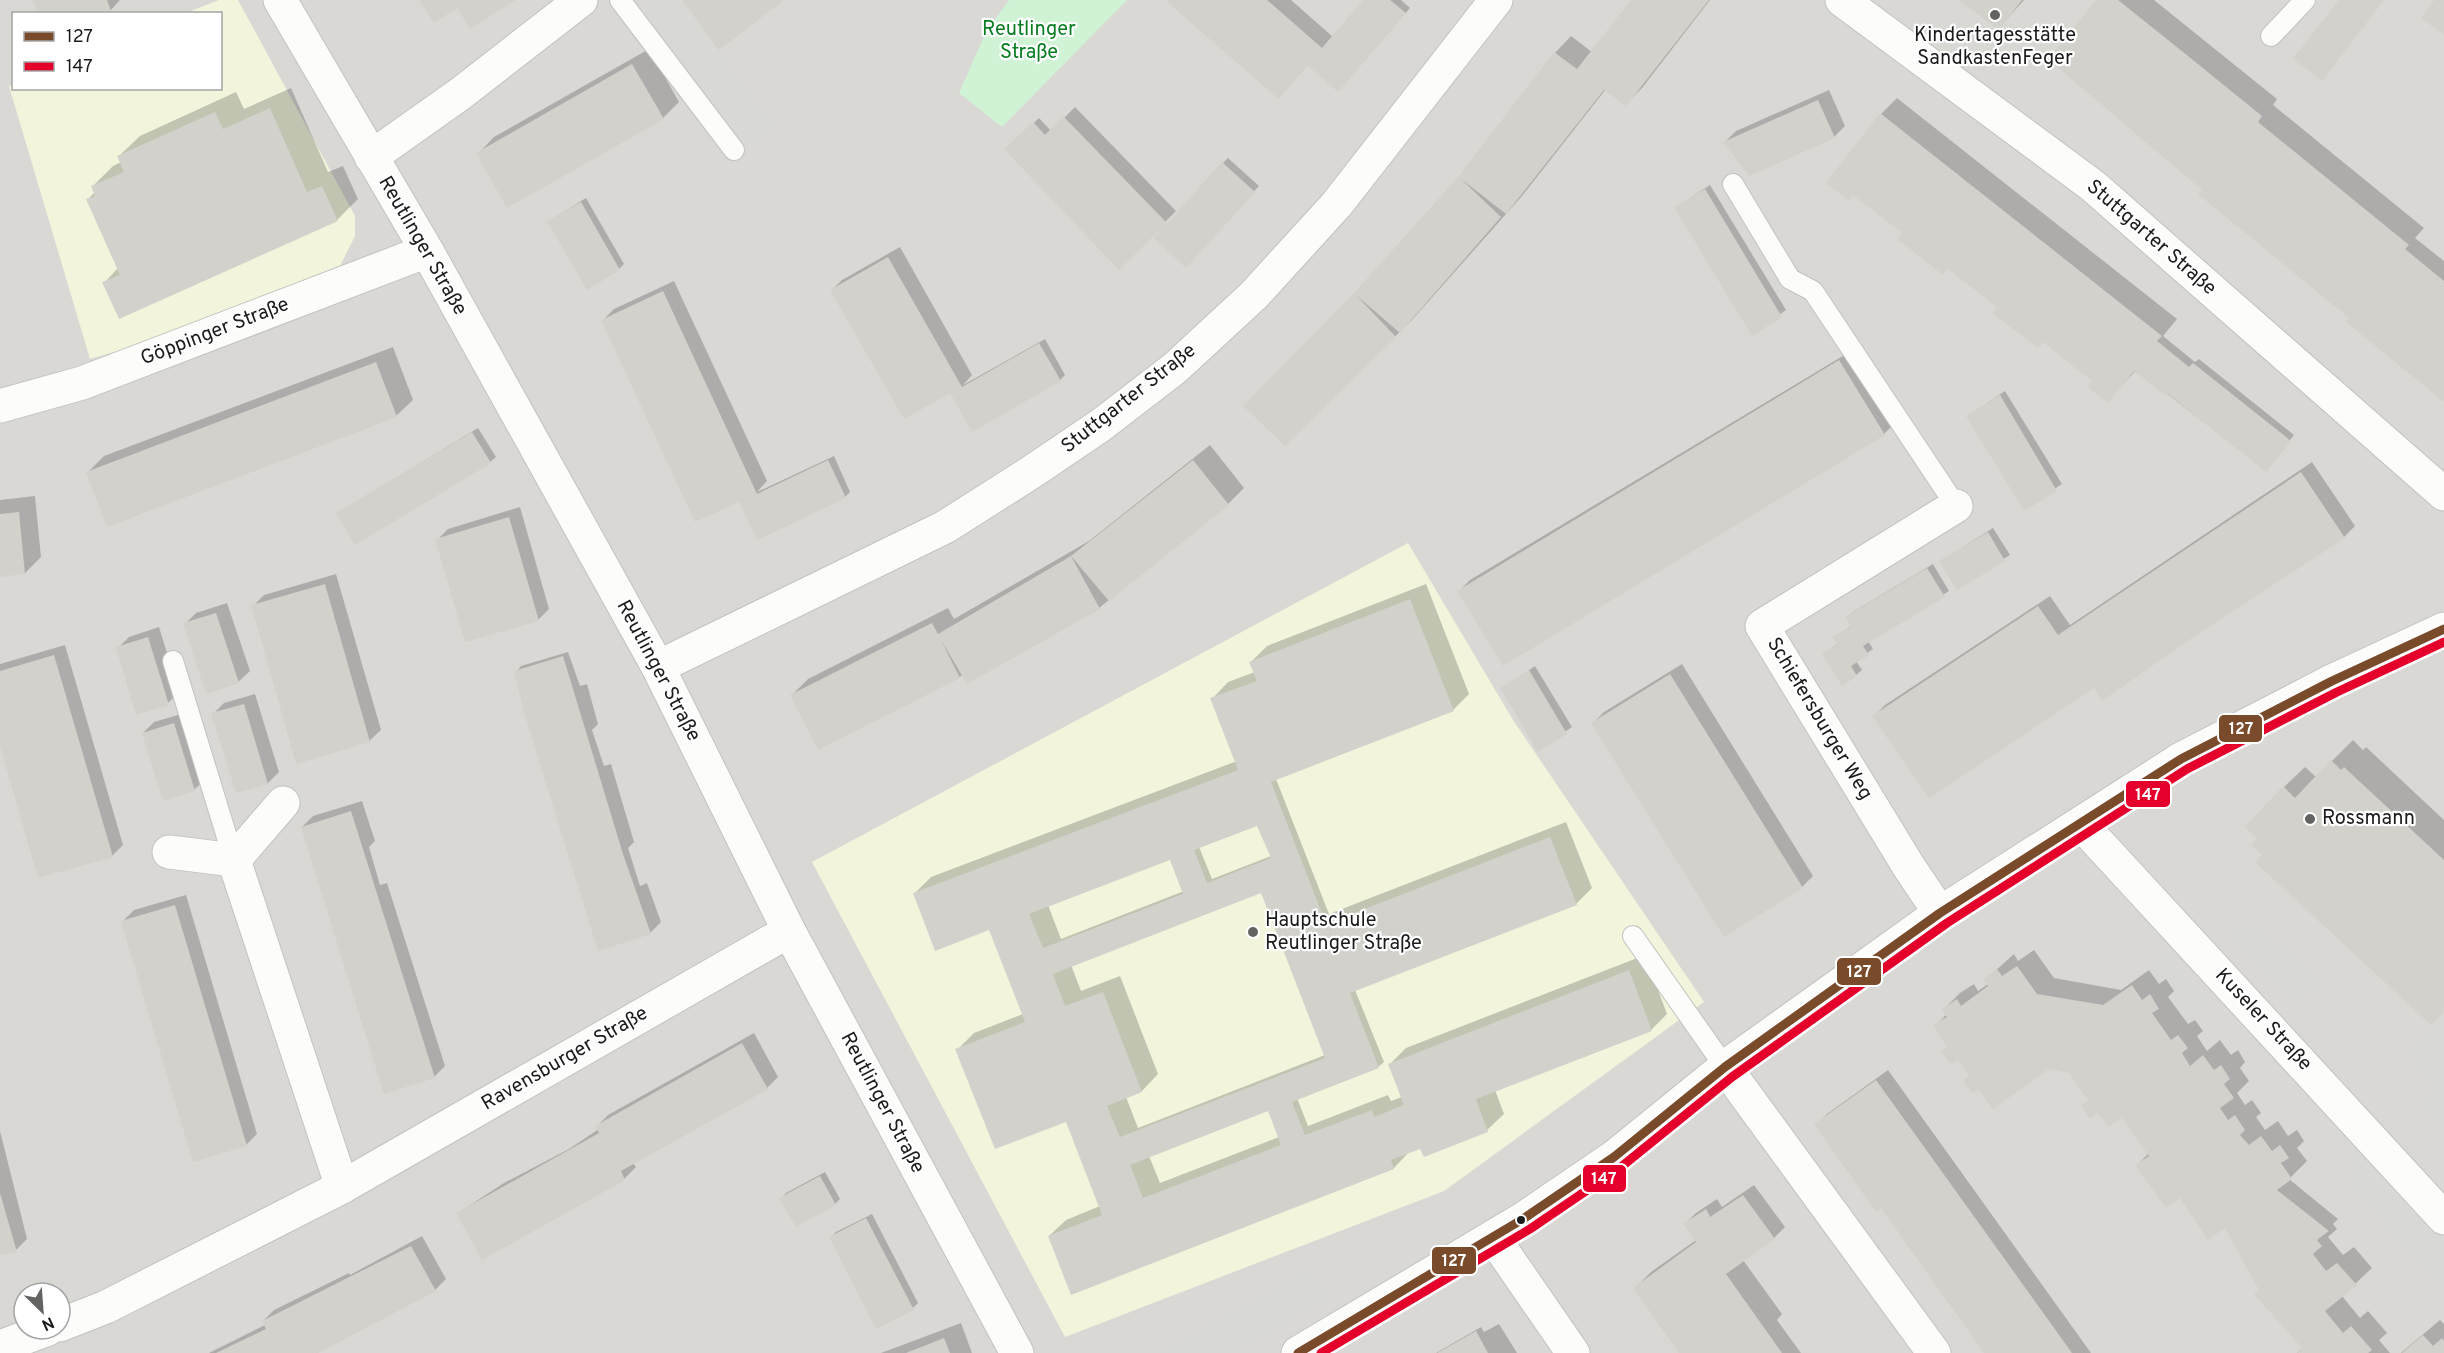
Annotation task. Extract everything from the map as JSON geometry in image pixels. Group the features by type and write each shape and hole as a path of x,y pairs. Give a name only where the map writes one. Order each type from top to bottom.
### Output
{"street":[{"name":"Reutlinger Straße","path":"280,0 427,251 658,667 789,931 1017,1353"},
{"path":"370,157 460,94 581,0"},
{"name":"Stuttgarter Straße","path":"658,667 945,527 1101,425 1175,368 1254,295 1337,204 1496,0"},
{"name":"Stuttgarter Straße","path":"1842,0 2093,186 2444,494"},
{"name":"Göppinger Straße","path":"0,406 82,383 427,251"},
{"name":"Schiefersburger Weg","path":"1940,913 1909,867 1762,626 1956,506"},
{"path":"1298,1353 1493,1237 1614,1157 1725,1067 1940,913 2181,759 2332,681 2444,629"},
{"path":"234,860 283,803"},
{"name":"Kuseler Straße","path":"2081,824 2444,1218"},
{"path":"169,852 234,860"},
{"path":"234,860 342,1187"},
{"name":"Ravensburger Straße","path":"72,1320 106,1307 342,1187 789,931"},
{"path":"1725,1067 1934,1353"},
{"path":"1493,1237 1573,1353"},
{"path":"0,1347 16,1341"}],"lane":[{"path":"620,0 734,150"},
{"path":"2271,36 2305,0"},
{"path":"1733,184 1790,279 1813,291 1956,506"},
{"path":"172,661 234,860"},
{"path":"1633,936 1725,1067"}],"shaded area":[{"path":"0,0 2444,0 2444,1353 0,1353"},
{"path":"219,0 238,0 355,216 355,236 339,268 145,343 90,359 9,86 12,85 12,90 222,90 222,12 189,12"},
{"path":"653,0 678,0 774,126 749,144 645,7"},
{"name":"Hauptschule Reutlinger Straße","path":"1408,543 1513,720 1704,1002 1444,1191 1065,1337 812,862"},
{"path":"2262,928 2323,988 2293,997 2226,932"},
{"path":"2165,951 2211,1001 2188,1022 2142,973"},
{"path":"2444,1020 2444,1125 2424,1103 2440,1089 2408,1053"},
{"path":"2355,1143 2444,1237 2444,1285 2352,1187"},
{"path":"1311,1270 1327,1299 1230,1353 1161,1353"}],"green space":[{"name":"Reutlinger Straße","path":"1009,0 1127,0 1002,127 959,93 986,32"}],"building":[{"path":"33,0 107,0 111,11 109,12 37,12"},
{"path":"419,0 516,0 470,29 457,8 434,23"},
{"path":"682,0 784,0 719,50"},
{"path":"1168,0 1267,0 1322,48 1363,0 1390,0 1406,13 1338,92 1307,65 1279,99 1167,2"},
{"path":"1631,0 1709,0 1626,106 1604,90 1506,214 1461,179 1501,217 1400,333 1357,296 1396,337 1285,446 1243,406 1354,293 1458,177 1554,52 1577,69"},
{"name":"Kindertagesstätte SandkastenFeger","path":"1959,0 2022,0 1999,30"},
{"path":"2096,0 2118,0 2188,56 2262,116 2258,122 2409,245 2405,249 2444,281 2444,402 2346,322 2349,318 2198,194 2202,190 2048,59"},
{"path":"2339,0 2384,0 2322,81 2293,59"},
{"path":"2434,0 2444,0 2444,35 2421,18"},
{"path":"632,64 664,119 507,208 476,153"},
{"path":"1818,100 1835,138 1749,176 1723,142"},
{"path":"270,108 307,192 322,186 338,221 119,319 102,282 120,275 86,199 95,196 91,186 124,172 117,156 215,112 223,129"},
{"path":"1880,113 2162,336 2157,341 2189,367 2193,363 2291,441 2266,472 2168,394 2166,396 2134,371 2108,403 2087,387 2092,381 2043,342 2038,348 1992,313 1997,307 1948,269 1943,275 1897,239 1902,233 1853,195 1849,201 1826,183"},
{"path":"1063,116 1167,223 1119,270 1004,149 1033,122 1045,135"},
{"path":"1222,162 1255,192 1186,268 1154,238"},
{"path":"1705,189 1782,317 1752,336 1674,207"},
{"path":"581,202 620,270 587,290 547,221"},
{"path":"888,257 962,387 1039,343 1061,381 972,432 950,393 904,419 830,290"},
{"path":"663,291 757,494 828,460 846,498 757,540 739,502 695,522 601,320"},
{"path":"1839,360 1885,435 1503,666 1457,591"},
{"path":"376,362 397,417 107,527 86,472"},
{"path":"2000,395 2057,491 2024,511 1966,416"},
{"path":"472,432 491,463 355,545 336,513"},
{"path":"1193,460 1229,505 1109,601 1071,556"},
{"path":"2301,472 2345,538 2189,640 2102,701 2094,688 1929,798 1872,716 2038,606 2058,635"},
{"path":"19,512 25,574 0,577 0,514"},
{"path":"509,517 539,621 465,642 435,539"},
{"path":"1988,532 2005,561 1957,590 1939,561"},
{"path":"1071,556 1100,609 967,684 941,640 960,678 818,750 790,695 932,623 938,634"},
{"path":"1927,568 1945,597 1863,646 1869,655 1851,666 1857,676 1842,686 1822,653 1838,644 1833,637 1851,626 1845,617"},
{"path":"325,584 370,742 296,764 251,605"},
{"path":"1410,599 1454,711 1271,782 1326,924 1550,837 1577,905 1350,993 1379,1068 1292,1102 1305,1135 1372,1110 1374,1117 1404,1105 1388,1064 1629,970 1652,1031 1476,1099 1488,1132 1424,1157 1420,1149 1391,1160 1394,1169 1071,1295 1048,1236 1102,1215 1066,1122 995,1149 955,1049 1025,1022 989,930 935,951 913,893 1238,770 1210,698 1257,681 1249,662","holes":["1257,826 1271,858 1207,883 1194,850","1170,860 1183,894 1043,948 1029,914","1261,893 1325,1058 1120,1137 1107,1106 1142,1092 1103,992 1065,1006 1053,974","1268,1111 1281,1145 1143,1198 1130,1165"]},
{"path":"216,613 239,683 206,694 183,623"},
{"path":"148,637 169,705 136,715 116,647"},
{"path":"54,655 113,857 38,878 0,746 0,671"},
{"path":"563,656 623,854 651,934 598,951 524,712 514,671"},
{"path":"1529,670 1567,734 1538,752 1500,688"},
{"path":"1670,674 1803,888 1724,937 1591,723"},
{"path":"244,704 268,784 236,793 211,713"},
{"path":"174,723 195,791 163,801 142,733"},
{"path":"2331,760 2341,770 2344,767 2444,860 2444,1012 2431,1025 2255,862 2262,855 2251,845 2257,838 2245,827 2283,786 2295,798"},
{"path":"351,811 435,1078 384,1094 301,827"},
{"path":"175,905 247,1146 193,1162 121,921"},
{"path":"2017,966 2037,994 2103,1005 2132,985 2142,1000 2150,994 2159,1009 2152,1013 2171,1040 2178,1035 2188,1048 2182,1053 2190,1066 2203,1055 2214,1070 2221,1065 2230,1079 2224,1084 2234,1098 2220,1108 2228,1120 2235,1115 2245,1130 2240,1135 2249,1145 2261,1136 2272,1151 2280,1145 2289,1158 2281,1163 2292,1179 2277,1190 2329,1231 2317,1240 2322,1246 2313,1254 2326,1271 2337,1263 2357,1285 2325,1311 2343,1333 2351,1326 2372,1350 2368,1353 2297,1353 2302,1348 2254,1294 2259,1290 2225,1228 2208,1240 2180,1198 2166,1208 2135,1165 2149,1156 2122,1118 2108,1127 2098,1113 2090,1119 2081,1105 2088,1100 2069,1073 2049,1069 1993,1109 1978,1089 1972,1093 1963,1081 1969,1075 1958,1060 1950,1064 1941,1051 1947,1047 1933,1025 1947,1017 1942,1009 1957,999 1961,1006 1988,986 1983,980 1997,969 2002,976"},
{"path":"742,1043 768,1089 621,1171 625,1180 482,1260 456,1213 599,1133 595,1126"},
{"path":"1876,1080 2072,1353 1984,1353 1881,1208 1876,1212 1814,1124"},
{"path":"820,1176 836,1205 796,1227 779,1198"},
{"path":"0,1193 17,1252 0,1255"},
{"path":"1743,1195 1775,1239 1726,1274 1782,1353 1679,1353 1633,1288 1696,1242 1683,1224 1706,1209 1710,1217"},
{"path":"866,1218 914,1310 876,1329 829,1237"},
{"path":"411,1246 436,1291 318,1353 216,1353 266,1329 262,1321"},
{"path":"1476,1331 1488,1353 1437,1353"},
{"path":"2423,1335 2433,1346 2442,1338 2444,1353 2402,1353"},
{"path":"944,1338 950,1353 906,1353"}],"transit line":[{"name":"127","path":"1298,1353 1523,1219 1614,1157 1725,1067 1940,913 2181,759 2332,681 2444,629"},
{"name":"147","path":"1321,1353 1530,1229 1621,1167 1732,1077 1947,923 2187,769 2337,692 2444,642"}],"place":[{"name":"Kindertagesstätte SandkastenFeger","path":"1995,15"},
{"name":"Rossmann","path":"2310,819"},
{"name":"Hauptschule Reutlinger Straße","path":"1253,932"}]}
